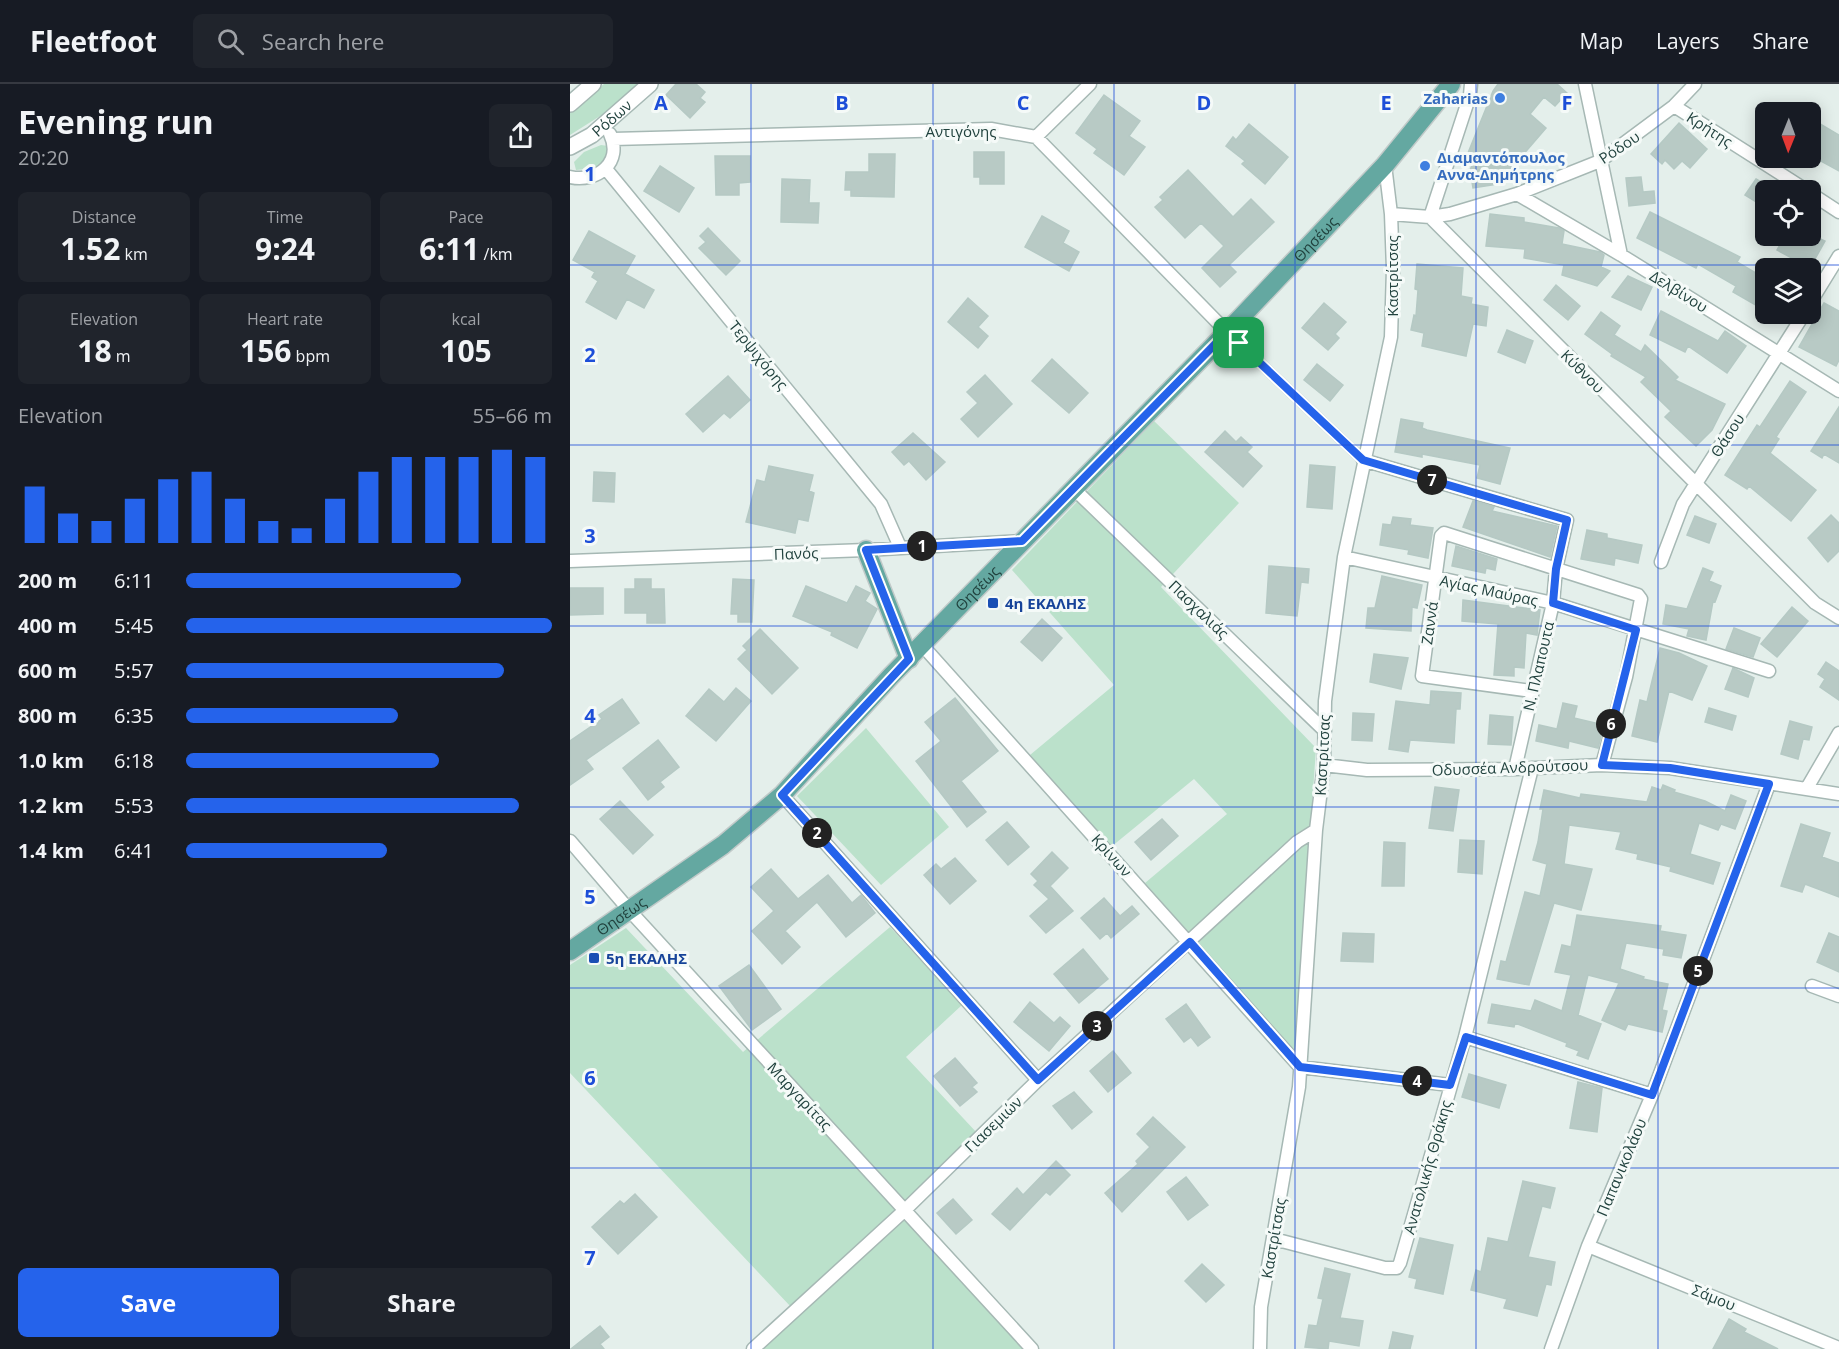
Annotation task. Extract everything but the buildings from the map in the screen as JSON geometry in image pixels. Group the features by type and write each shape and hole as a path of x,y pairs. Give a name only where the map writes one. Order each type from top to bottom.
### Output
{"main road":[{"name":"Θησέως","path":"570,951 723,845 782,795 922,645 1227,332 1385,165 1451,84"},
{"path":"866,550 909,659"}],"street":[{"path":"570,104 593,84"},
{"name":"Ρόδων","path":"570,147 603,126 650,84"},
{"path":"1090,84 1036,137 1227,332 1363,460"},
{"path":"1430,217 1470,95 1471,84"},
{"path":"1585,84 1621,255"},
{"name":"Ρόδου","path":"1391,214 1430,217 1450,214 1517,194 1600,161 1674,106 1695,84"},
{"name":"Κρήτης","path":"1674,106 1790,180"},
{"path":"570,177 592,177 606,169 614,156 613,139 603,126"},
{"name":"Αντιγόνης","path":"613,139 991,129 1036,137"},
{"name":"Καστρίτσας","path":"1260,1349 1261,1307 1274,1239 1300,1067 1316,830 1324,765 1325,700 1344,557 1391,338 1394,268 1385,165"},
{"name":"Τερψιχόρης","path":"606,169 881,504 900,547"},
{"name":"Δελβίνου","path":"1517,194 1621,255 1839,392"},
{"path":"1821,200 1839,212"},
{"name":"Κύθνου","path":"1430,217 1815,603 1839,618"},
{"path":"1821,285 1839,256"},
{"name":"Θάσου","path":"1661,562 1672,527 1696,484 1798,324"},
{"name":"Ν. Πλαπουτα","path":"1363,460 1567,520 1556,569 1553,603 1515,769"},
{"name":"Πασχαλιάς","path":"1073,488 1325,731"},
{"name":"Ζαννά","path":"1532,691 1422,676 1441,536 1449,533 1556,569"},
{"name":"Πανός","path":"570,561 866,550 1022,541"},
{"name":"Αγίας Μαύρας","path":"1344,557 1435,579 1553,603 1769,671"},
{"path":"1556,569 1638,595 1642,604 1602,765"},
{"name":"Κρίνων","path":"922,645 1300,1067"},
{"path":"1807,788 1839,733"},
{"name":"Οδυσσέα Ανδρούτσου","path":"1324,765 1367,770 1515,769 1602,765 1670,768 1839,794"},
{"name":"Ανατολικής Θράκης","path":"1274,1239 1385,1268 1396,1268 1466,1037 1532,768"},
{"name":"Παπανικολάου","path":"1551,1349 1588,1246 1652,1095 1769,784"},
{"path":"782,795 1038,1080"},
{"name":"Γιασεμιών","path":"753,1349 905,1210 1038,1080 1297,842 1316,830"},
{"name":"Μαργαρίτας","path":"570,841 630,911 1032,1349"},
{"path":"1812,986 1839,996"},
{"path":"1466,1037 1652,1095"},
{"path":"1300,1067 1450,1085"},
{"name":"Σάμου","path":"1588,1246 1839,1348"}],"green space":[{"path":"604,84 641,84 608,111 570,135 570,112"},
{"path":"601,145 608,146 606,162 596,168 576,170 574,162 584,152"},
{"path":"1154,421 1239,503 1161,587 1316,748 1295,1052 1145,883 1227,814 1194,779 1111,847 1030,755 1114,685 1012,570"},
{"path":"866,728 949,827 881,885 797,796"},
{"path":"890,927 962,1005 906,1057 978,1134 791,1307 570,1073 570,965 626,928 743,1052"},
{"path":"906,1209 1034,1349 758,1349"}],"place":[{"name":"Zaharias","path":"1500,98"},
{"name":"Διαμαντόπουλος Αννα-Δημήτρης","path":"1425,166"},
{"name":"4η ΕΚΑΛΗΣ","path":"993,603"},
{"name":"5η ΕΚΑΛΗΣ","path":"594,958"}],"route":[{"path":"1227,332 1239,343 1363,460 1567,520 1556,569 1553,603 1636,630 1602,765 1670,768 1769,784 1652,1095 1466,1037 1450,1085 1300,1067 1292,1055 1190,942 1038,1080 782,795 909,659 901,642 887,597 866,550 1022,541 1227,332"}]}
